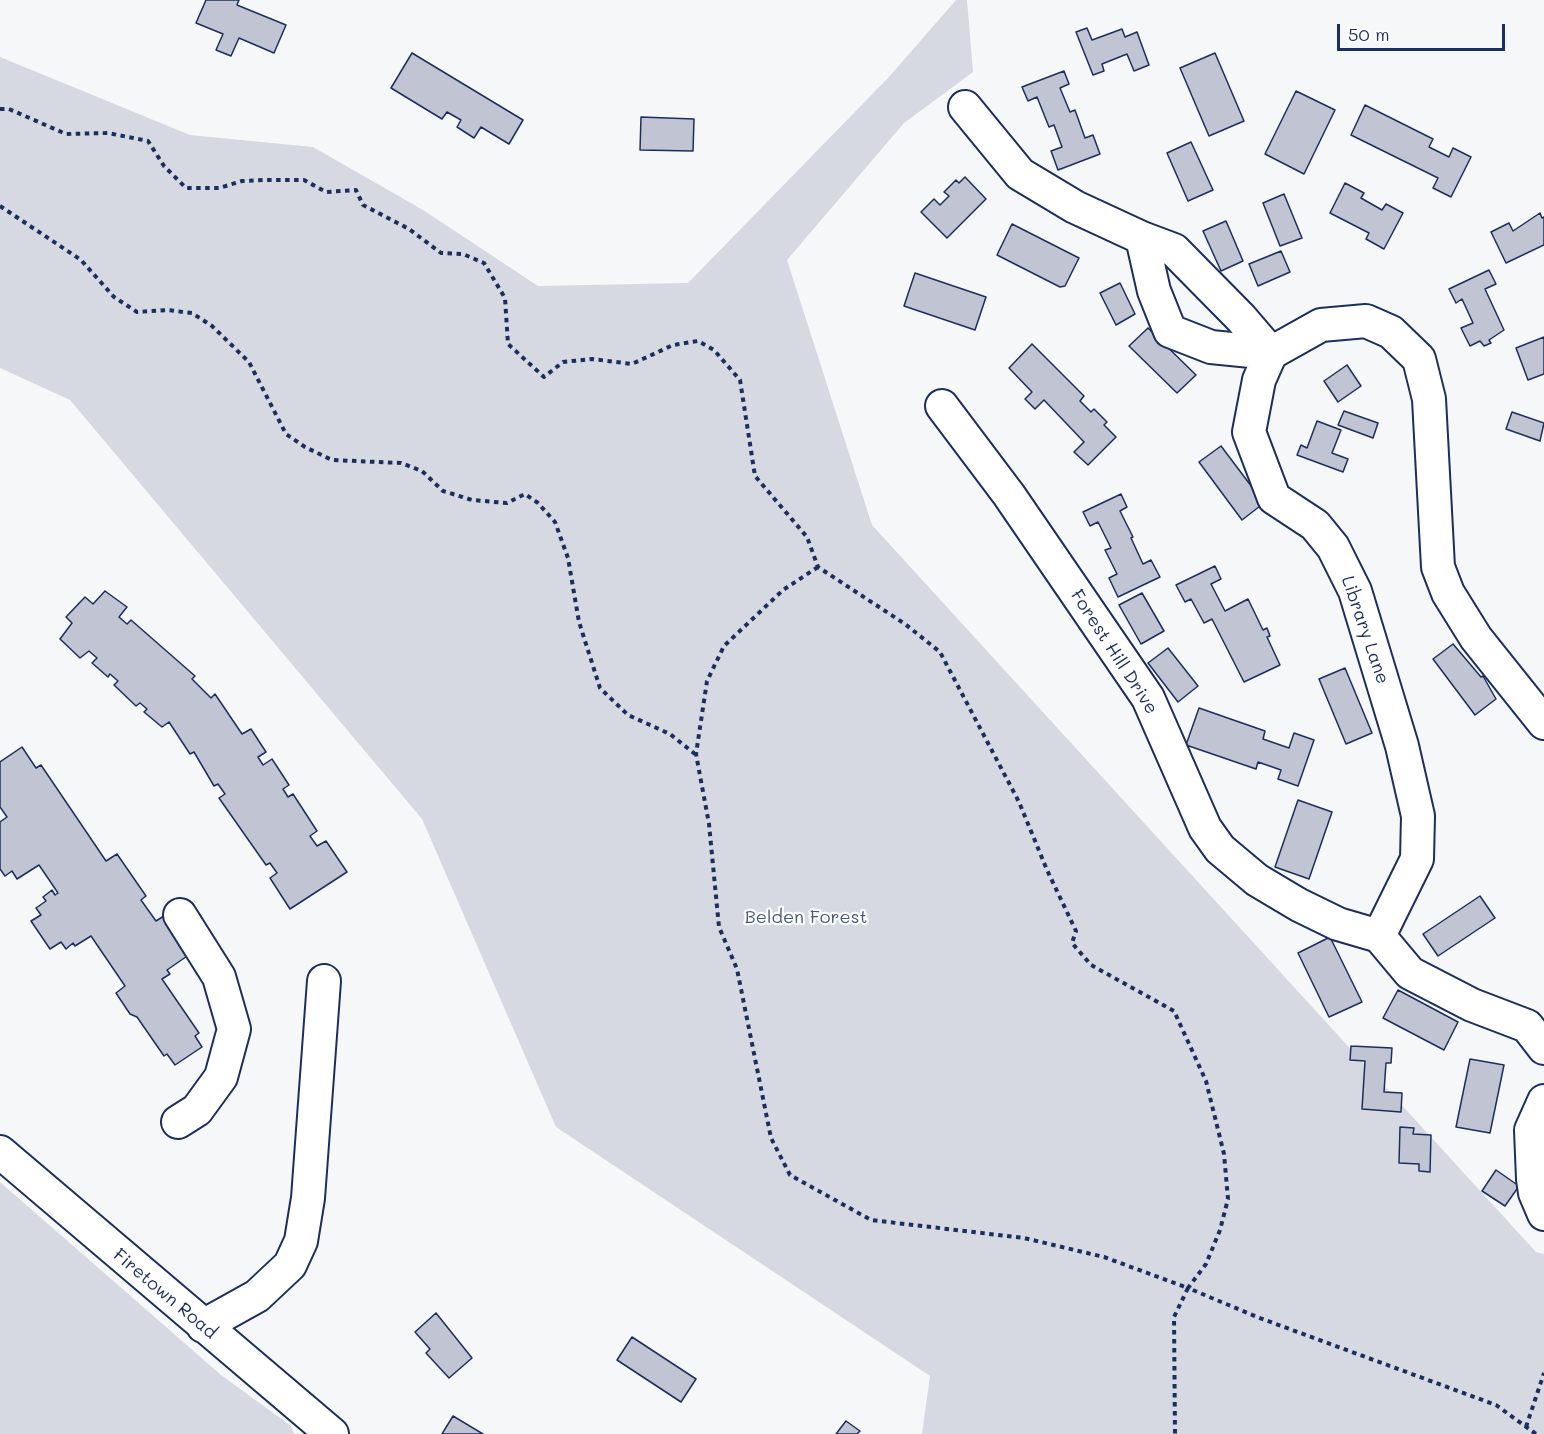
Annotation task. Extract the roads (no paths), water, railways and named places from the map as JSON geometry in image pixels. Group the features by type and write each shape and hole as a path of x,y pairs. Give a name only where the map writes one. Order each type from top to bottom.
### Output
{"street":[{"path":"965,107 1020,174 1075,207 1174,250 1241,318 1271,353"},
{"path":"1142,238 1154,291 1170,331 1211,347 1271,353 1321,325 1366,321 1391,332 1419,359 1429,399 1438,567 1448,593 1476,638 1544,723"},
{"name":"Library Lane","path":"1271,353 1259,380 1250,432 1274,498 1315,525 1334,547 1355,591 1402,746 1418,816 1417,859 1379,936"},
{"name":"Forest Hill Drive","path":"942,406 1009,495 1148,698 1205,828 1220,849 1257,880 1299,905 1338,924 1379,936"},
{"path":"178,1122 196,1110 222,1077 234,1029 219,977 180,915"},
{"path":"1379,936 1410,973 1472,1005 1527,1026 1544,1048"},
{"path":"203,1326 257,1296 290,1265 301,1241 308,1197 324,981"},
{"path":"1544,1101 1531,1130 1534,1186 1544,1214"},
{"name":"Firetown Road","path":"0,1152 332,1434"}],"park label":[{"name":"Belden Forest","path":"806,917"}]}
